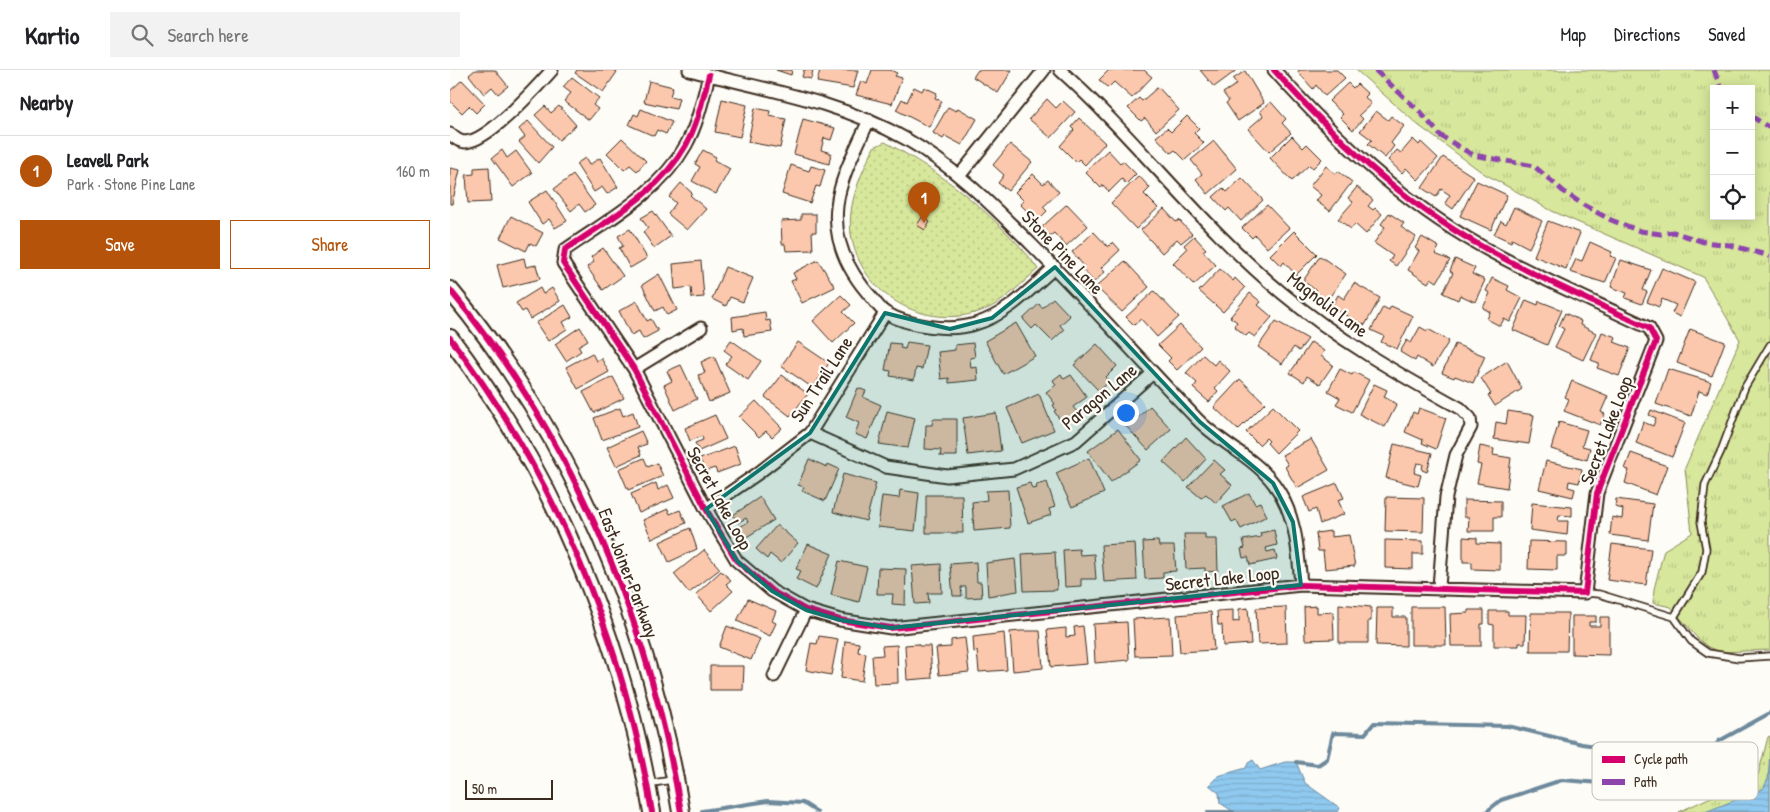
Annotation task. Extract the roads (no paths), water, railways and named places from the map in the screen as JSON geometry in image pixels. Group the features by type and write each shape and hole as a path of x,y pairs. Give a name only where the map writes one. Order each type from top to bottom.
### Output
{"main road":[{"name":"East Joiner Parkway","path":"450,290 494,348 527,398 557,449 589,511 609,557 638,634 658,698 676,779 681,812"},
{"path":"450,338 519,439 547,490 583,568 606,626 625,689 652,812"}],"street":[{"path":"450,134 457,141 469,142 484,136 530,94 552,70"},
{"name":"Stone Pine Lane","path":"689,70 810,100 868,120 905,138 960,175 1054,268 1200,422 1253,463 1273,483 1286,503 1293,522 1298,543 1301,585"},
{"path":"960,175 1044,70"},
{"name":"Magnolia Lane","path":"1060,70 1093,99 1229,244 1281,292 1339,336 1385,367 1460,408 1470,418 1471,426 1456,455 1446,497 1439,587"},
{"name":"Secret Lake Loop","path":"709,75 699,113 686,145 663,176 632,203 565,250 563,263 634,369 706,509 738,561 772,591 806,610 840,620 891,628 1301,585 1439,587 1585,593 1597,493 1656,341 1648,328 1481,246 1420,207 1378,174 1321,122 1274,70"},
{"path":"868,120 840,189 837,206 837,227 841,248 849,268 860,286 885,313 926,326 950,329 973,325 992,318 1014,304 1054,268"},
{"name":"Sun Trail Lane","path":"706,509 757,474 810,433 885,313"},
{"path":"634,369 701,328"},
{"name":"Paragon Lane","path":"810,433 886,467 948,476 1014,469 1076,441 1153,373"},
{"path":"774,676 806,610"}],"lane":[{"path":"1674,617 1702,572 1706,549 1701,522 1705,484 1721,451 1745,387 1770,345"},
{"path":"1585,593 1599,594 1674,617 1688,638 1708,653 1739,658 1770,656"},
{"path":"647,784 676,779"}],"water":[{"path":"1770,752 1770,812 1705,812 1735,800 1758,800 1758,791 1763,789 1768,779"},
{"path":"1253,760 1260,770 1285,762 1296,762 1305,783 1340,808 1338,812 1234,812 1220,803 1219,793 1209,785 1218,776 1246,768 1248,763"}],"waterway":[{"path":"1718,742 1770,713"},
{"path":"1296,762 1318,765 1327,759 1333,733 1365,734 1374,723 1508,726 1592,745"},
{"path":"1486,812 1501,800 1562,780 1592,782"},
{"path":"702,811 768,801 803,803 817,812"},
{"path":"1208,812 1233,812"}],"place":[{"name":"Leavell Park","path":"924,223"}]}
